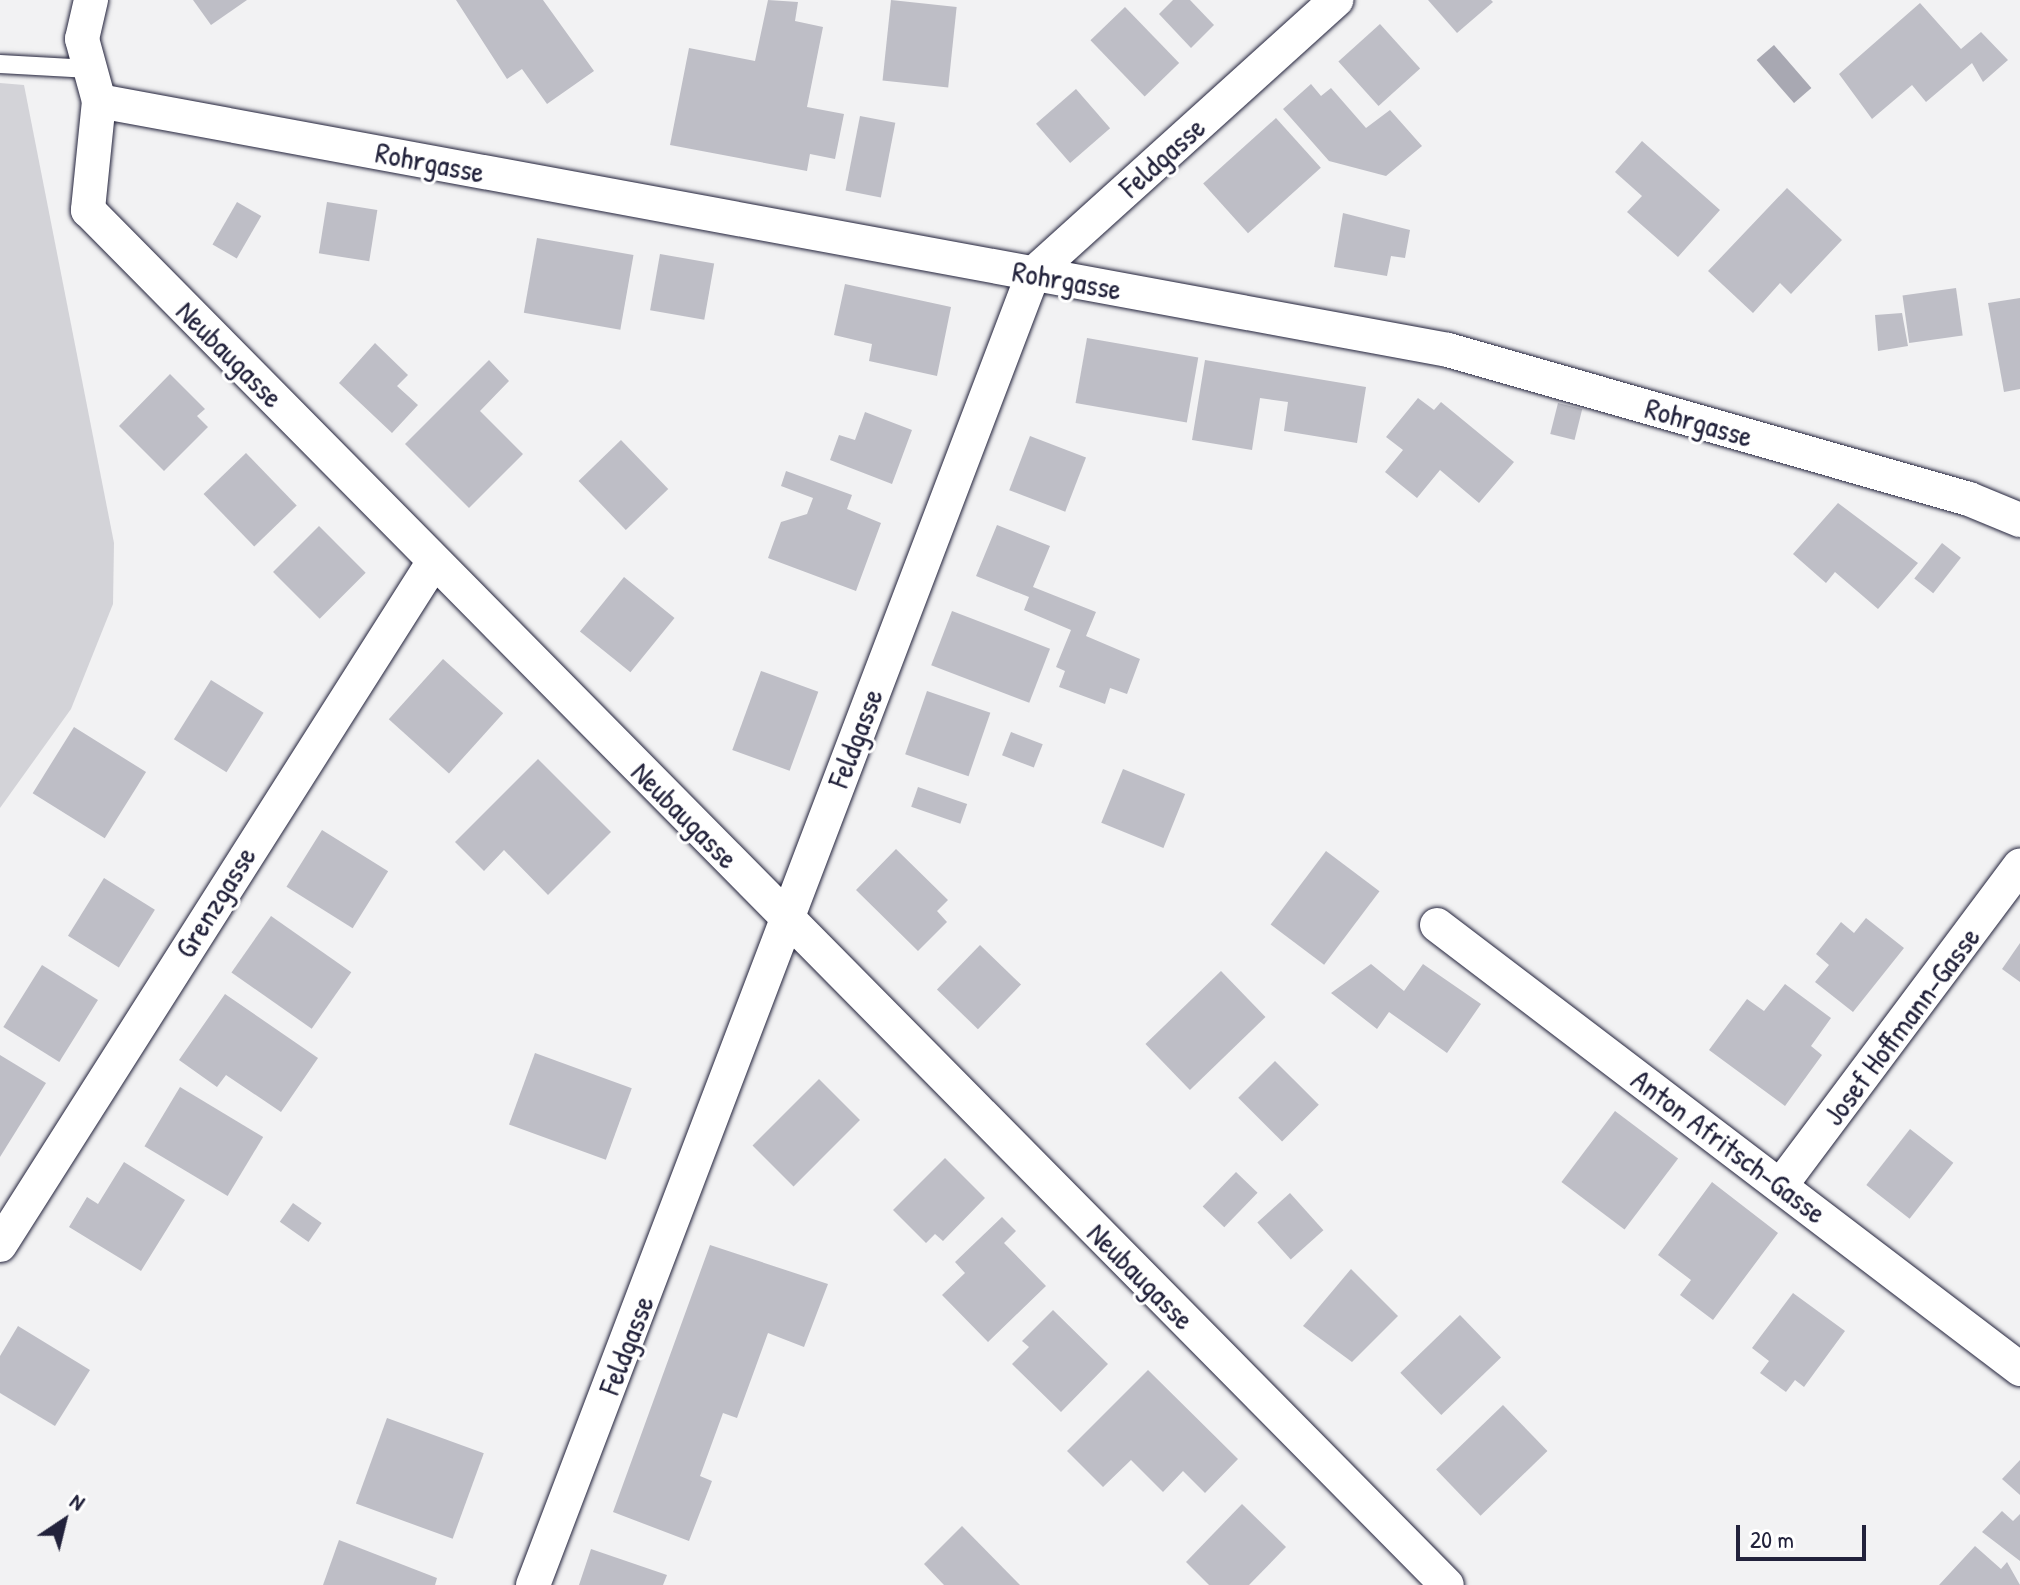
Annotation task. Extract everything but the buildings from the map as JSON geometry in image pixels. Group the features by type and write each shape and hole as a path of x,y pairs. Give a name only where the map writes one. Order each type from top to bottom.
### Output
{"street":[{"path":"91,0 82,39 95,85"},
{"name":"Feldgasse","path":"533,1585 1033,274 1336,0"},
{"name":"Rohrgasse","path":"95,85 1033,274 1448,350 1969,499 2020,520"},
{"name":"Neubaugasse","path":"95,85 88,210 1447,1585"},
{"name":"Grenzgasse","path":"0,1245 434,561"},
{"name":"Josef Hoffmann-Gasse","path":"1781,1185 2020,866"},
{"name":"Anton Afritsch-Gasse","path":"1437,925 2020,1369"}],"lane":[{"path":"0,64 95,85"}],"shaded area":[{"path":"1774,45 1811,88 1794,103 1757,60"},
{"path":"0,83 24,85 114,543 113,604 71,709 0,808"}]}
